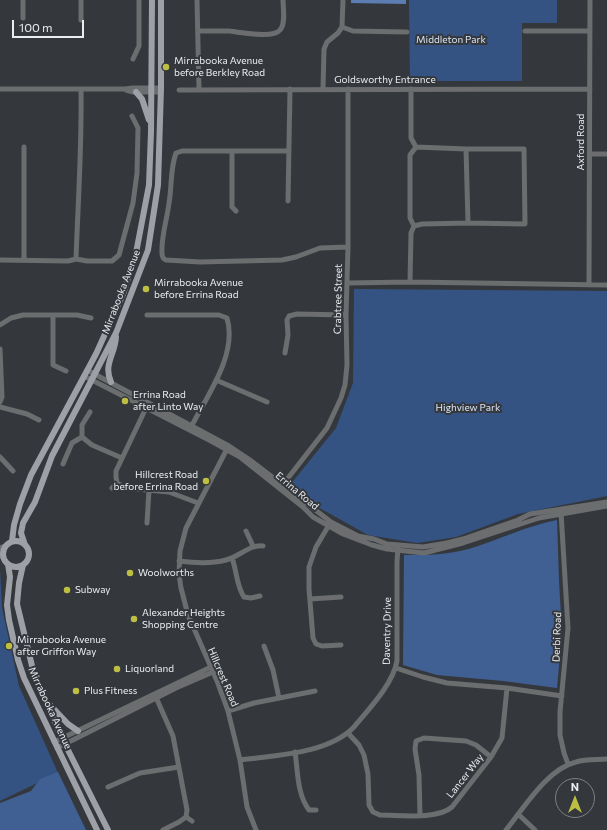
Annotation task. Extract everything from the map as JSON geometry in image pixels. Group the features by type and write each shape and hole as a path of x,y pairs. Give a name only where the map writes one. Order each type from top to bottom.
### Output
{"main road":[{"name":"Mirrabooka Avenue","path":"12,541 14,524 31,475 86,373 123,294 136,253 149,185 152,0"},
{"name":"Mirrabooka Avenue","path":"108,830 62,738 34,674 17,604 23,565 29,556 28,548 21,533 23,523 35,502 52,456 116,334 148,250 158,186 161,90 161,0"},
{"path":"136,92 141,97 144,104 151,132"},
{"path":"111,382 108,376 108,365 116,346 116,334"},
{"path":"23,565 15,567 8,564 2,557 3,547 12,541 19,541 26,545"},
{"name":"Mirrabooka Avenue","path":"8,564 10,577 7,605 9,620 18,660 24,678 97,830"},
{"path":"44,696 58,715 78,731"}],"street":[{"path":"23,0 23,18"},
{"path":"81,0 81,20"},
{"path":"134,59 138,46 139,0"},
{"path":"197,0 199,89"},
{"path":"198,31 275,34 280,31 282,26 283,0"},
{"path":"323,89 324,49 327,42 338,33 342,27 343,0"},
{"name":"Axford Road","path":"589,285 590,0"},
{"path":"342,27 353,31 406,32"},
{"path":"525,31 590,31"},
{"path":"0,89 81,90 133,88 161,90"},
{"path":"125,89 136,92 151,90"},
{"path":"288,201 290,89"},
{"name":"Crabtree Street","path":"281,487 327,428 341,398 345,385 347,365 348,89"},
{"path":"411,89 411,138 416,147"},
{"name":"Goldsworthy Entrance","path":"179,90 590,89"},
{"path":"76,258 78,200 81,175 81,90"},
{"path":"0,260 68,262 76,258 87,261 112,261 119,255 133,203 137,174 138,128 132,116"},
{"path":"24,147 24,260"},
{"path":"414,226 422,224 468,223 525,224 524,149 416,147"},
{"path":"410,282 411,233 414,226 410,218 410,155 416,147"},
{"path":"466,149 468,223"},
{"path":"288,151 182,151 176,153 173,161 169,204 161,255 166,260 173,261 282,260 296,257 320,248 348,247"},
{"path":"232,152 232,207 236,211"},
{"path":"590,154 607,154"},
{"path":"347,283 410,282 607,285"},
{"path":"285,353 288,335 287,320 289,316 297,314 346,315"},
{"path":"0,325 11,318 23,315 77,315 91,318"},
{"path":"147,315 218,315 226,318 229,327 228,349 216,380 190,428"},
{"path":"53,316 53,365 66,371"},
{"path":"0,349 2,397 0,402"},
{"name":"Errina Road","path":"86,373 250,460 281,487 330,524 353,539 372,545 424,553 463,543 561,511 607,502"},
{"name":"Errina Road","path":"94,377 111,382 147,405"},
{"path":"216,380 267,402"},
{"path":"117,483 116,471 147,405"},
{"path":"0,407 27,414 39,420"},
{"path":"82,437 82,425 90,412"},
{"path":"82,437 92,445 122,458"},
{"path":"62,464 72,443 82,437"},
{"name":"Hillcrest Road","path":"228,448 186,528 179,561 181,588 186,608 228,711 240,760 247,807 256,830"},
{"path":"0,457 13,471"},
{"path":"112,488 117,483"},
{"path":"117,483 126,488 169,492 198,503"},
{"path":"147,523 149,490"},
{"name":"Errina Road","path":"561,511 607,506"},
{"name":"Derbi Road","path":"561,511 568,628 560,712 560,735 568,764"},
{"path":"330,524 316,547 310,567 308,589 313,638 316,644 322,646 341,645"},
{"path":"246,531 253,546"},
{"path":"179,561 207,562 232,558 238,556 253,546 263,546"},
{"name":"Daventry Drive","path":"240,760 295,752 333,743 348,733 390,681 396,668 398,548"},
{"path":"232,558 239,589 244,597 252,598 260,596"},
{"path":"310,599 341,597"},
{"path":"264,646 273,670 279,698"},
{"path":"396,668 447,683 507,688 562,696"},
{"path":"56,745 62,738 212,670"},
{"name":"Lancer Way","path":"348,733 359,745 364,755 368,774 369,805 373,812 380,815 435,815 446,812 452,807 491,757 502,738 507,688"},
{"path":"228,711 254,703 315,691"},
{"path":"56,745 66,744 155,696"},
{"path":"155,696 173,736 187,810 186,817 180,822 163,830"},
{"path":"420,815 419,775 415,749 416,742 424,738 466,741 476,745 491,757"},
{"path":"295,752 300,794 303,802 309,810 316,810"},
{"path":"506,830 546,780 561,768 568,764 577,762 607,759"},
{"path":"108,787 140,774 179,767"},
{"path":"518,814 535,830"},
{"path":"186,817 192,821"}],"green space":[{"name":"Middleton Park","path":"409,0 557,0 557,23 522,23 522,81 410,81"},
{"name":"Highview Park","path":"354,289 607,291 607,496 518,514 456,537 417,543 368,535 316,506 290,485 336,428 353,383"},
{"path":"0,569 2,608 19,686 58,773 0,801"}],"shaded area":[{"path":"351,0 406,0 406,4 351,3"},
{"path":"557,520 562,632 557,688 437,675 403,665 404,555 455,552 472,548"},
{"path":"58,772 86,830 0,830 0,803 31,791 40,779"}],"place":[{"name":"Mirrabooka Avenue before Berkley Road","path":"166,67"},
{"name":"Mirrabooka Avenue before Errina Road","path":"146,289"},
{"name":"Errina Road after Linto Way","path":"125,401"},
{"name":"Hillcrest Road before Errina Road","path":"206,481"},
{"name":"Woolworths","path":"130,573"},
{"name":"Subway","path":"67,590"},
{"name":"Alexander Heights Shopping Centre","path":"134,619"},
{"name":"Mirrabooka Avenue after Griffon Way","path":"9,646"},
{"name":"Liquorland","path":"117,669"},
{"name":"Plus Fitness","path":"76,691"}]}
